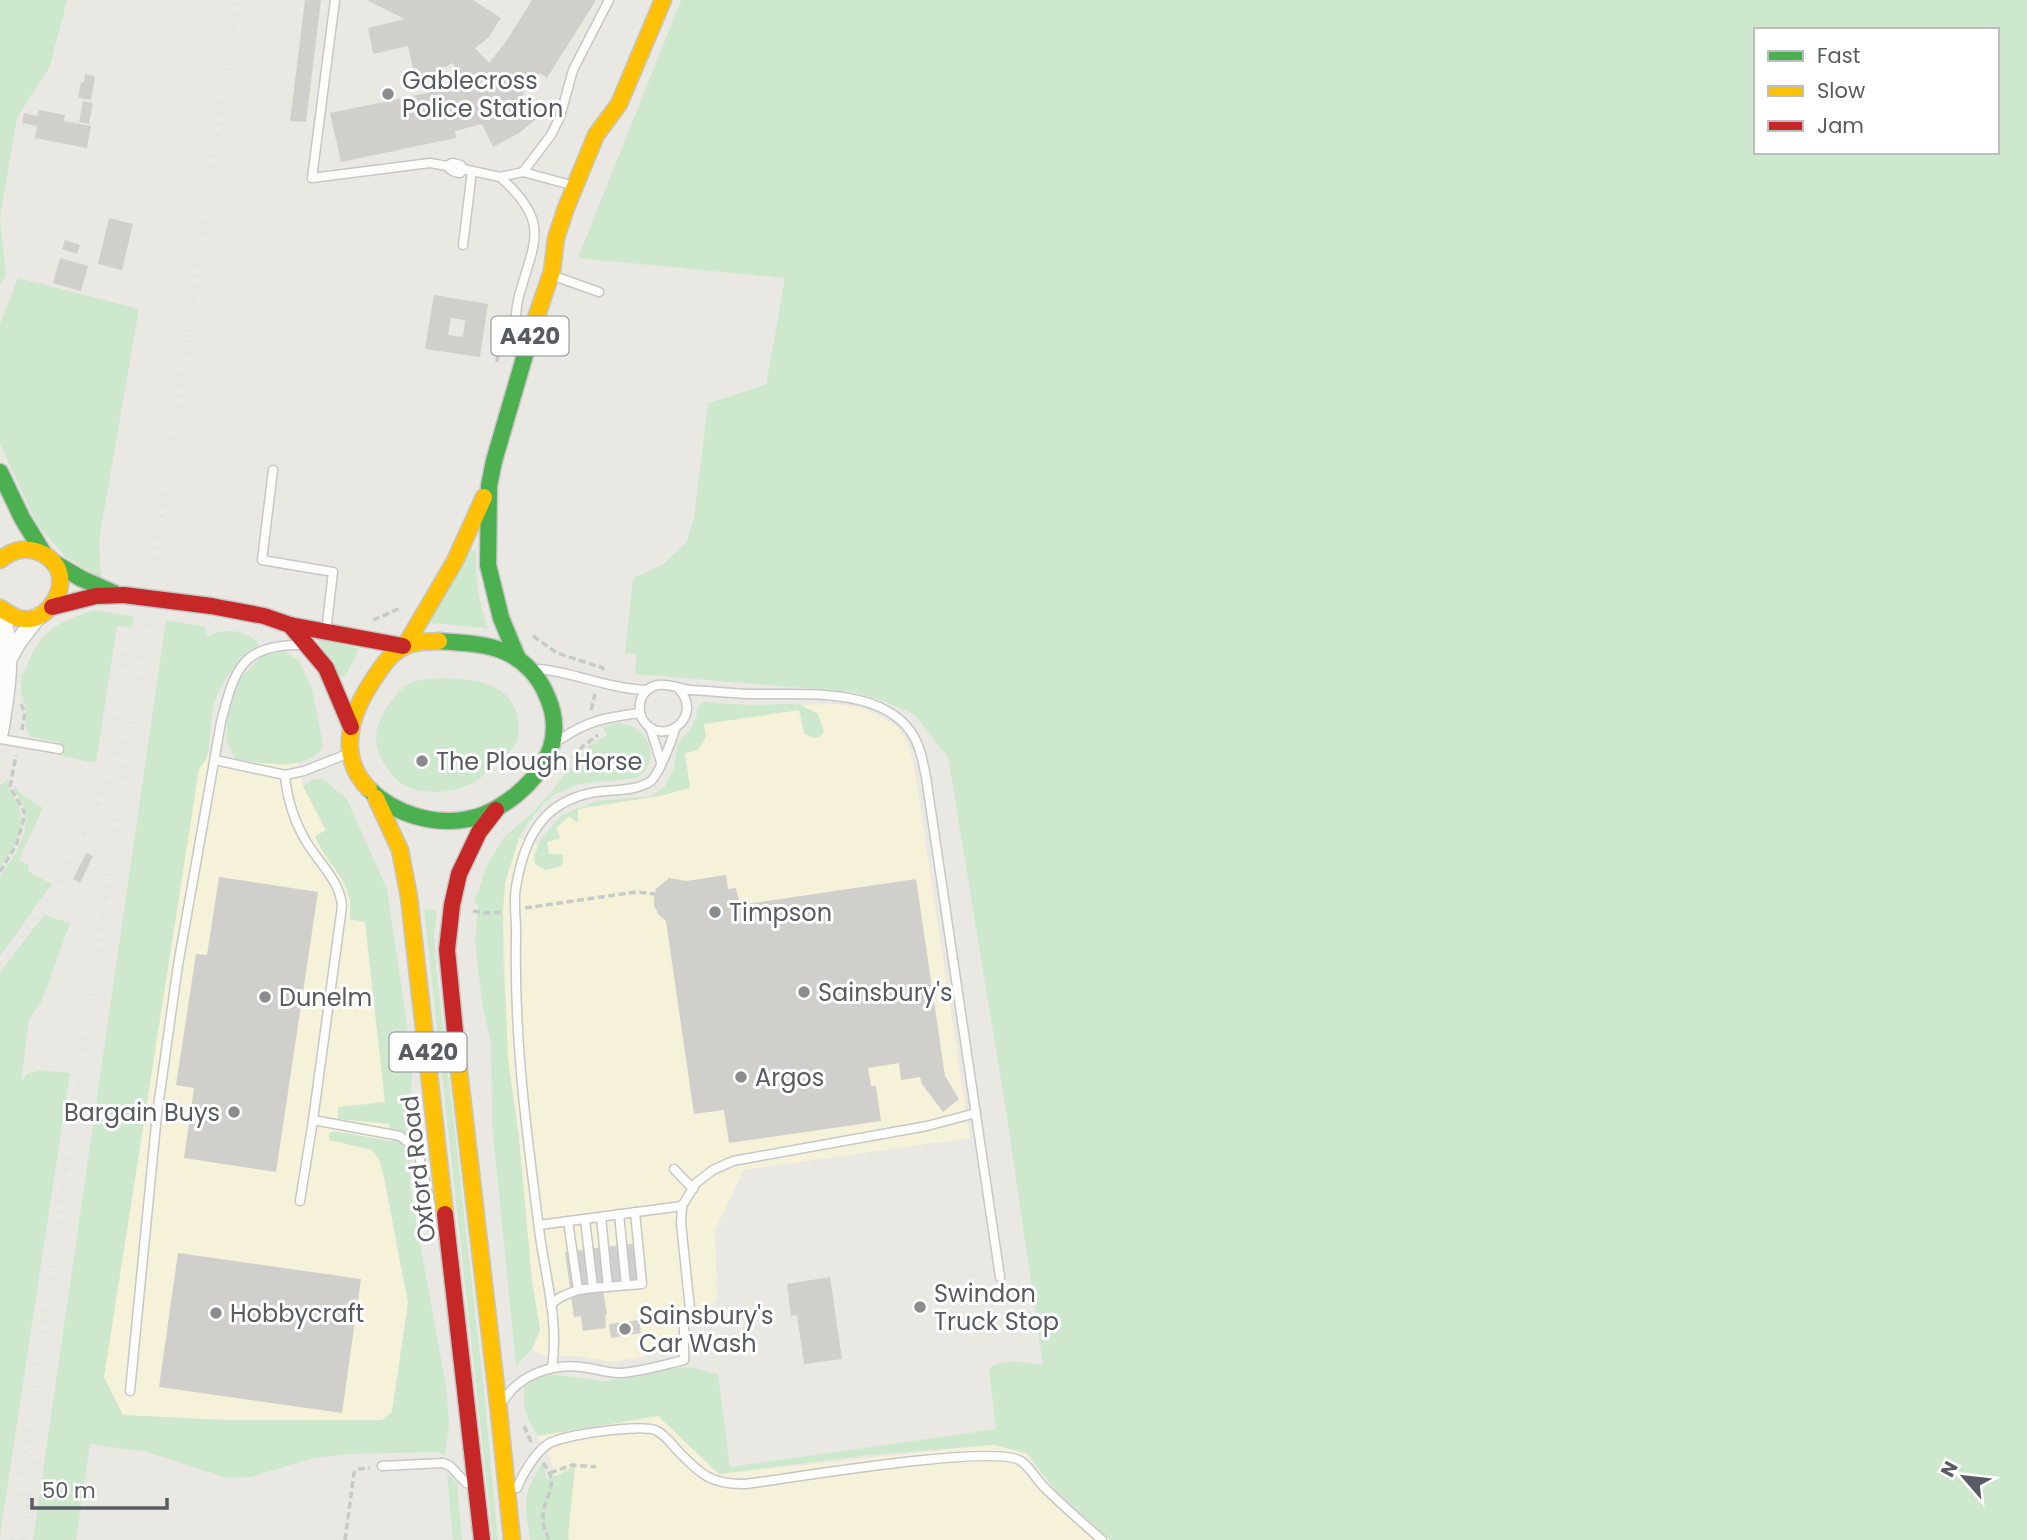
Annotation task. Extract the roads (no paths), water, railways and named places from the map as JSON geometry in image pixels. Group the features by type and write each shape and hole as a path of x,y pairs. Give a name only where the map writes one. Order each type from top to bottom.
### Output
{"main road":[{"name":"A420","path":"613,141 619,104 663,0"},
{"name":"A420","path":"489,485 455,561 404,646 393,654 369,685 356,709 351,727 351,753 362,782 376,798 418,818 437,821 476,818 496,810 523,789 541,769 551,747 554,724 551,705 541,682 522,663 501,618 488,565 489,485 511,398 551,273 556,238 574,186 601,127 619,104"},
{"path":"574,186 587,204"},
{"name":"A420","path":"551,273 574,236"},
{"path":"0,472 27,527 58,571 60,587 57,597 45,611"},
{"path":"1,559 13,528 11,494"},
{"path":"1,559 11,552 33,550 82,579 120,594 211,606 264,616 289,625 404,646 439,641 479,645 499,649 522,663"},
{"path":"0,608 15,617 27,619 45,611 120,594"},
{"path":"289,625 309,645 331,678 351,727"},
{"name":"Oxford Road","path":"376,798 400,850 408,885 482,1540"},
{"name":"Oxford Road","path":"496,810 479,832 459,874 447,950 460,1088 512,1540"}],"street":[{"path":"0,608 7,634 9,658 0,732"},
{"path":"9,658 18,642 45,611"}],"lane":[{"path":"335,0 313,178 430,163 447,166 452,163 468,170 500,177 523,172 574,186"},
{"path":"523,172 551,135 560,117 573,70 609,0"},
{"path":"463,245 468,170"},
{"path":"500,177 526,207 536,235 517,304 514,350"},
{"path":"551,273 599,292"},
{"path":"511,398 513,362"},
{"path":"273,470 262,560 333,572 326,632"},
{"path":"130,1391 159,1100 178,965 229,688 241,666 248,658 262,650 309,645"},
{"path":"522,663 631,689 647,690 667,684 678,688 746,694 846,697 886,710 911,732 921,752 926,777 1000,1278"},
{"path":"650,727 662,731 675,729 681,724 687,701 678,688"},
{"path":"647,690 640,702 640,713 650,727 661,762"},
{"path":"551,747 590,722 611,716 640,713"},
{"path":"552,1367 554,1324 519,1065 515,890 524,854 535,830 545,818 561,804 580,794 632,788 649,782 657,773 675,729"},
{"path":"0,739 59,749"},
{"path":"215,760 285,775 304,771 351,753"},
{"path":"285,775 286,790 300,831 336,884 342,906 300,1201"},
{"path":"499,1412 507,1395 519,1383 552,1367 575,1366 618,1373 684,1360 684,1320 690,1309 681,1223 682,1206 692,1189 713,1170 733,1161 927,1126 976,1113"},
{"path":"313,1120 400,1136 419,1156 432,1210"},
{"path":"674,1169 692,1189"},
{"path":"539,1225 682,1206"},
{"path":"551,1306 562,1296 578,1290 642,1284 635,1212"},
{"path":"619,1214 626,1285"},
{"path":"601,1217 608,1287"},
{"path":"585,1219 593,1288"},
{"path":"568,1221 578,1290"},
{"path":"438,1235 457,1311"},
{"path":"509,1519 519,1482 547,1445 563,1437 640,1427 658,1431 698,1472 727,1485 893,1464 993,1455 1011,1457 1021,1460 1045,1488 1102,1540"},
{"path":"382,1466 443,1463 450,1466 476,1492"}],"railway":[{"path":"12,1540 237,0"},
{"path":"111,753 128,632"},
{"path":"0,963 39,912 72,858 100,800 122,740"},
{"path":"23,1540 35,1457"}],"place":[{"name":"Gablecross Police Station","path":"388,94"},
{"name":"The Plough Horse","path":"422,761"},
{"name":"Timpson","path":"715,912"},
{"name":"Sainsbury's","path":"804,992"},
{"name":"Dunelm","path":"265,997"},
{"name":"Argos","path":"741,1077"},
{"name":"Bargain Buys","path":"234,1112"},
{"name":"Swindon Truck Stop","path":"920,1307"},
{"name":"Hobbycraft","path":"216,1313"},
{"name":"Sainsbury's Car Wash","path":"625,1329"}]}
